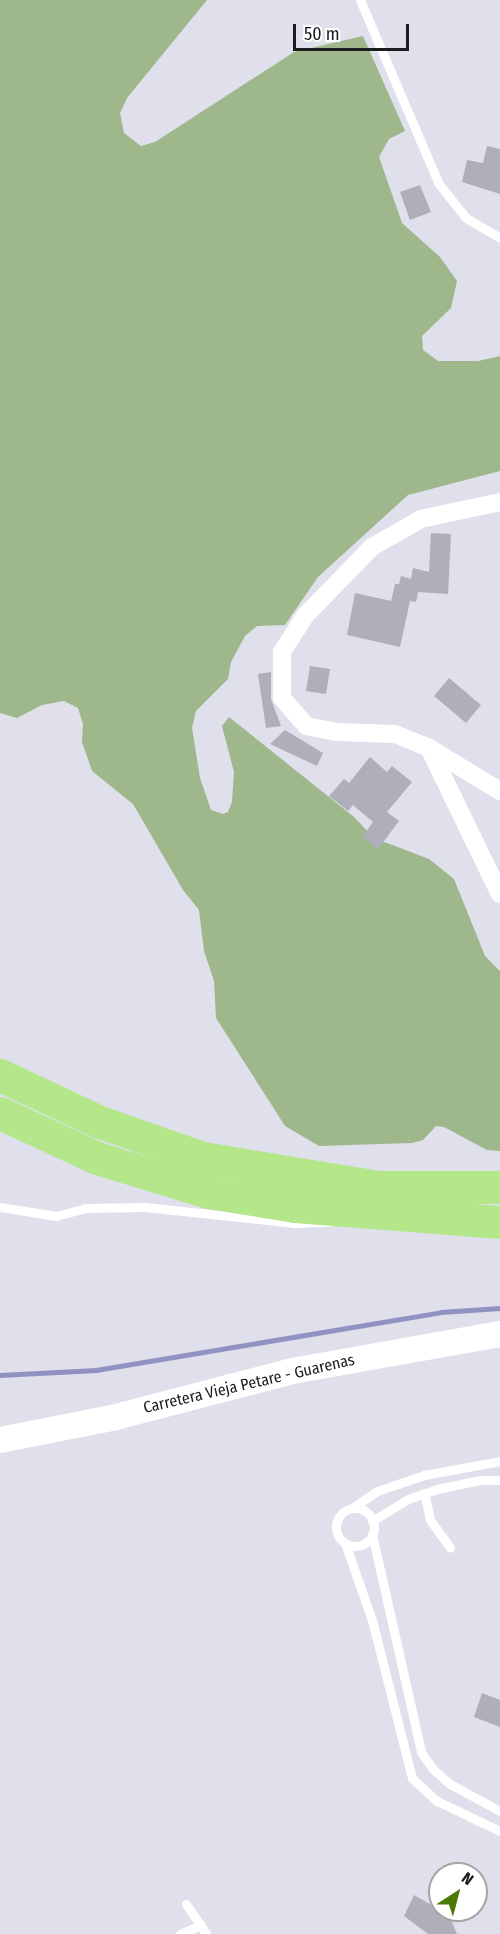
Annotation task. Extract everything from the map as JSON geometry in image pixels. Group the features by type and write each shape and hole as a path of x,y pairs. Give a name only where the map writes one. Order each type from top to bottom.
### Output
{"highway":[{"path":"0,1075 100,1122 203,1158 296,1176 380,1187 498,1187"},
{"path":"0,1113 96,1158 153,1178 208,1192 364,1212 496,1224"}],"main road":[{"name":"Carretera Vieja Petare - Guarenas","path":"0,1440 112,1418 292,1371 500,1334"}],"street":[{"path":"500,502 421,519 372,547 305,616 282,652 282,698 306,726 336,732 396,734 429,748 500,791"},
{"path":"429,748 500,894"}],"lane":[{"path":"360,0 439,184 466,218 500,238"},
{"path":"0,1207 56,1216 85,1208 146,1207 318,1224 364,1212"},
{"path":"500,1461 424,1475 377,1491 337,1520 337,1533 345,1543 372,1620 412,1778 438,1801 500,1831"},
{"path":"372,1521 424,1493 463,1482 500,1480"},
{"path":"424,1493 430,1520 450,1548"},
{"path":"352,1508 364,1510 372,1521 372,1534 421,1752 432,1768 450,1784 500,1811"},
{"path":"345,1543 357,1545 372,1534"},
{"path":"186,1904 207,1934"},
{"path":"180,1934 201,1925"}],"green space":[{"path":"0,0 207,0 127,98 120,113 124,133 141,146 155,142 294,52 363,36 405,131 389,139 379,157 402,223 440,257 457,281 451,308 422,336 423,350 438,361 478,361 500,356 500,471 408,495 318,577 285,625 257,626 245,636 231,662 228,679 196,711 192,728 200,778 211,810 223,814 228,812 232,802 234,772 222,726 229,717 354,817 374,838 429,859 454,879 485,956 500,971 500,1151 487,1150 444,1127 436,1126 423,1140 412,1143 319,1146 285,1126 216,1018 214,981 204,951 199,910 183,890 133,804 92,771 82,742 83,724 78,708 64,701 42,705 17,718 0,713"}],"building":[{"path":"487,146 500,149 500,194 462,182 467,160 483,163"},
{"path":"420,185 431,212 410,220 400,192"},
{"path":"431,533 451,534 448,594 418,592 416,602 410,601 400,647 347,635 355,593 391,601 395,584 399,584 401,576 411,579 413,568 429,572"},
{"path":"310,666 330,669 326,694 306,691"},
{"path":"271,672 271,699 281,726 266,728 258,674"},
{"path":"449,678 481,705 466,723 434,696"},
{"path":"285,730 323,753 317,766 270,744"},
{"path":"370,757 387,772 392,766 412,782 387,812 399,821 378,849 362,837 373,822 353,805 348,811 329,796 344,779 349,783"},
{"path":"482,1693 500,1700 500,1727 474,1717"},
{"path":"414,1895 428,1903 428,1922 452,1922 457,1934 428,1934 404,1916"}],"waterway":[{"path":"0,1375 96,1370 441,1312 500,1308"}]}
